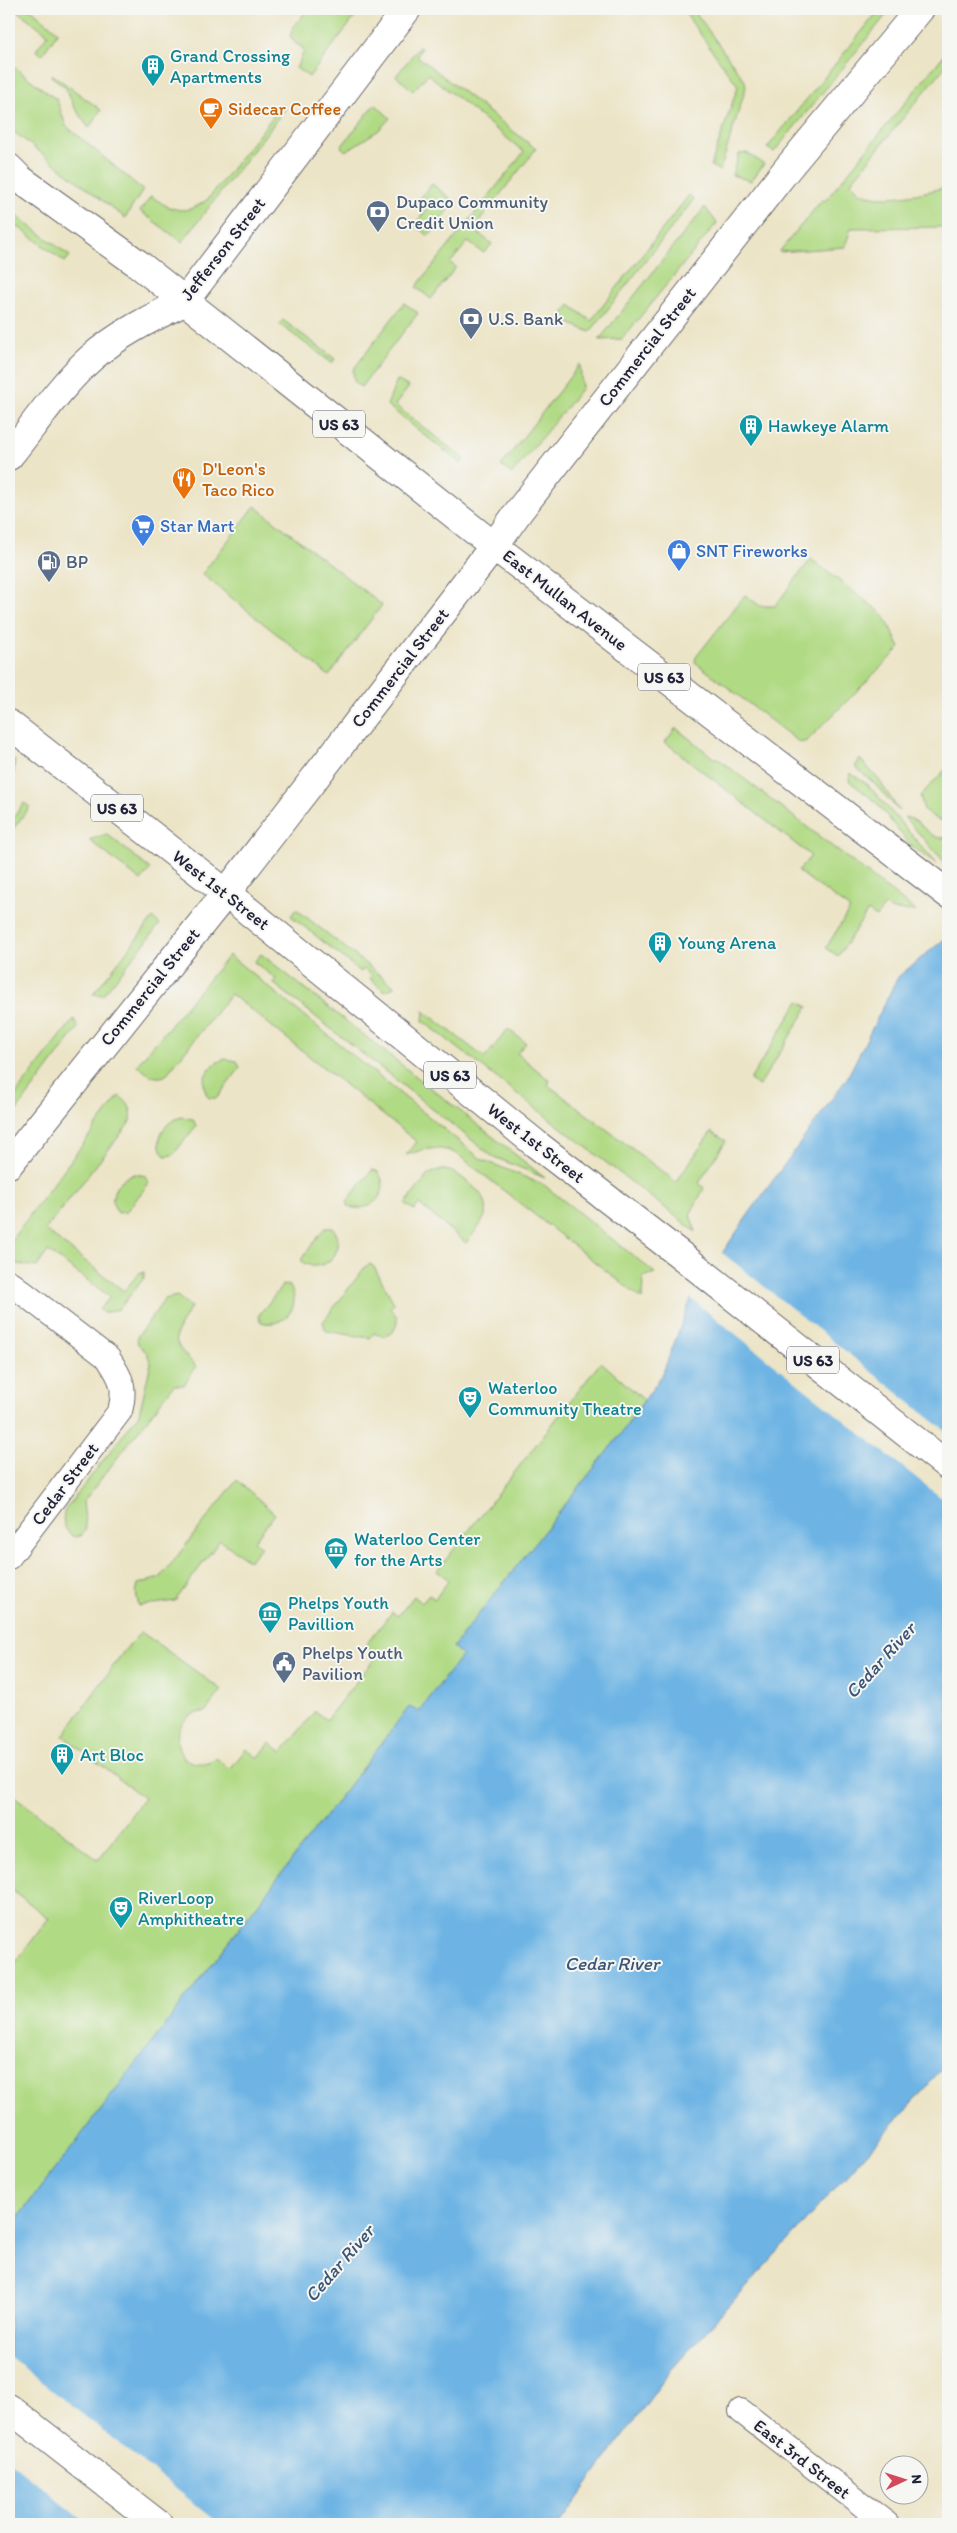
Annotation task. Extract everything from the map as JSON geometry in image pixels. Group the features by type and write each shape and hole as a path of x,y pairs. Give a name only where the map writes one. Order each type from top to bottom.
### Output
{"main road":[{"name":"Jefferson Street","path":"9,456 65,384 91,358 140,323 184,302 407,9"},
{"name":"Commercial Street","path":"9,1164 226,893 519,511 787,169 920,9"},
{"name":"US 63","path":"9,168 20,179 137,262 184,302"},
{"name":"East Mullan Avenue","path":"184,302 494,546 833,808 940,887"},
{"name":"West 1st Street","path":"9,724 226,893 536,1144 678,1252 948,1466"},
{"path":"9,2408 158,2524"}],"street":[{"name":"Cedar Street","path":"9,1282 108,1358 120,1376 125,1394 120,1411 9,1557"},
{"name":"East 3rd Street","path":"740,2411 887,2524"}],"green space":[{"path":"15,9 31,9 58,32 42,55 36,50 48,34"},
{"path":"308,9 361,9 309,77 296,68 304,52 301,46 296,44 290,36 294,26"},
{"path":"682,9 693,9 745,81 746,87 720,171 711,166 738,86"},
{"path":"880,9 891,9 774,152 767,148"},
{"path":"419,47 421,48 417,56 536,149 473,229 492,244 484,253 468,242 450,263 456,267 431,299 416,287 524,152 428,74 413,91 396,76"},
{"path":"948,50 948,63 851,182 861,192 871,196 882,197 905,196 948,187 948,227 851,228 845,247 779,252 822,200 825,201"},
{"path":"9,63 57,100 66,126 143,190 125,218 9,128"},
{"path":"52,74 101,110 89,128 74,107 66,88 51,76"},
{"path":"375,104 390,118 379,130 346,151 341,147"},
{"path":"282,105 286,108 182,242 140,211 151,196 166,206 180,210 194,208 201,204 209,198"},
{"path":"747,153 764,164 751,181 732,175 739,154"},
{"path":"432,184 455,202 429,236 414,225 428,208 418,201"},
{"path":"689,195 694,199 590,332 559,319 570,305 591,321"},
{"path":"705,207 717,223 622,339 599,340"},
{"path":"9,210 70,256 65,262 9,220"},
{"path":"404,303 418,313 361,387 354,381 353,370"},
{"path":"283,320 335,359 332,363 279,324"},
{"path":"580,364 582,388 512,474 501,466"},
{"path":"397,380 409,387 395,405 464,459 461,464 387,405"},
{"path":"255,506 382,605 329,676 202,574"},
{"path":"811,559 884,615 900,648 807,741 800,743 695,662 696,657 745,595 760,606 775,606"},
{"path":"676,728 916,911 893,910 885,906 876,917 868,911 838,956 826,948 850,909 798,871 811,856 665,742"},
{"path":"9,756 15,761 13,779 9,776"},
{"path":"860,759 879,780 899,811 874,783 855,767"},
{"path":"948,767 948,818 939,821 924,810 920,796"},
{"path":"850,773 867,784 937,864 910,845 876,802 849,781"},
{"path":"24,803 30,807 9,834 9,824"},
{"path":"904,817 916,822 936,837 948,837 948,866"},
{"path":"107,834 150,869 141,881 89,840"},
{"path":"296,909 395,987 385,991 370,979 372,976 364,969 361,972 291,916"},
{"path":"153,918 160,924 103,995 93,994"},
{"path":"261,954 545,1178 492,1156 273,983 276,979 254,962"},
{"path":"229,955 481,1159 544,1185 655,1273 643,1277 642,1299 457,1154 450,1151 432,1149 406,1155 417,1142 231,994 165,1076 154,1076 137,1065"},
{"path":"799,1001 808,1007 759,1086 750,1080"},
{"path":"424,1011 485,1058 508,1029 526,1043 517,1053 550,1081 548,1085 676,1182 711,1132 726,1141 699,1183 704,1188 690,1215 696,1232 423,1021"},
{"path":"74,1019 78,1028 9,1121 9,1103"},
{"path":"226,1059 237,1061 240,1068 217,1098 209,1098 204,1086 206,1074 214,1065"},
{"path":"119,1096 129,1106 131,1121 45,1230 124,1291 139,1273 144,1272 144,1278 119,1309 103,1313 99,1310 110,1297 48,1251 37,1267 17,1264 9,1258 9,1243"},
{"path":"182,1117 193,1119 196,1126 173,1155 165,1156 160,1144 162,1132 170,1123"},
{"path":"372,1170 377,1171 382,1179 383,1186 378,1199 365,1207 349,1207 347,1201"},
{"path":"438,1170 451,1171 458,1175 478,1191 484,1199 486,1212 479,1226 466,1243 419,1204 414,1210 405,1204 428,1175"},
{"path":"135,1174 146,1176 149,1183 126,1212 118,1213 113,1201 115,1189 123,1180"},
{"path":"325,1228 333,1228 337,1236 338,1244 332,1258 319,1266 302,1262 302,1258"},
{"path":"370,1264 374,1267 394,1303 390,1308 397,1317 396,1327 387,1335 383,1336 374,1333 370,1338 326,1331 323,1322 365,1267"},
{"path":"283,1285 289,1285 293,1293 293,1308 289,1314 277,1322 261,1322 258,1316"},
{"path":"177,1296 191,1307 177,1332 176,1338 181,1350 196,1366 184,1385 174,1385 83,1502 86,1529 81,1536 74,1537 64,1525 65,1510 139,1414 151,1363 147,1353 138,1344 137,1337 165,1299"},
{"path":"601,1362 644,1400 620,1435 453,1647 462,1655 419,1712 409,1707 9,2229 9,1971 49,1918 9,1888 9,1792 98,1860 144,1798 63,1736 124,1651 141,1632 222,1690 205,1712 196,1713 183,1722 177,1736 177,1743 184,1758 200,1763 216,1758 230,1769 246,1749 258,1758 270,1743 282,1752 315,1711 326,1720 376,1657 364,1647 392,1612 398,1616 414,1596 422,1603 429,1595 435,1599 449,1580 437,1571"},
{"path":"237,1480 275,1514 254,1541 261,1547 249,1561 220,1540 175,1601 139,1606 136,1593 138,1584 160,1578"}],"water":[{"name":"Cedar River","path":"948,936 948,2063 671,2370 559,2524 9,2524 9,2229 409,1707 419,1712 462,1655 453,1647 620,1435 662,1375 691,1299 748,1215 847,1078 898,977"}],"pier":[{"path":"721,1252 948,1433 948,1503 689,1297"},
{"path":"9,2356 220,2524 88,2524 9,2461"}],"place":[{"name":"Grand Crossing Apartments","path":"153,87"},
{"name":"Sidecar Coffee","path":"211,130"},
{"name":"Dupaco Community Credit Union","path":"378,233"},
{"name":"U.S. Bank","path":"471,340"},
{"name":"Hawkeye Alarm","path":"751,447"},
{"name":"D'Leon's Taco Rico","path":"184,500"},
{"name":"Star Mart","path":"143,547"},
{"name":"SNT Fireworks","path":"679,572"},
{"name":"BP","path":"49,583"},
{"name":"Young Arena","path":"660,964"},
{"name":"Waterloo Community Theatre","path":"470,1419"},
{"name":"Waterloo Center for the Arts","path":"336,1570"},
{"name":"Phelps Youth Pavillion","path":"270,1634"},
{"name":"Phelps Youth Pavilion","path":"284,1684"},
{"name":"Art Bloc","path":"62,1776"},
{"name":"RiverLoop Amphitheatre","path":"121,1929"}]}
